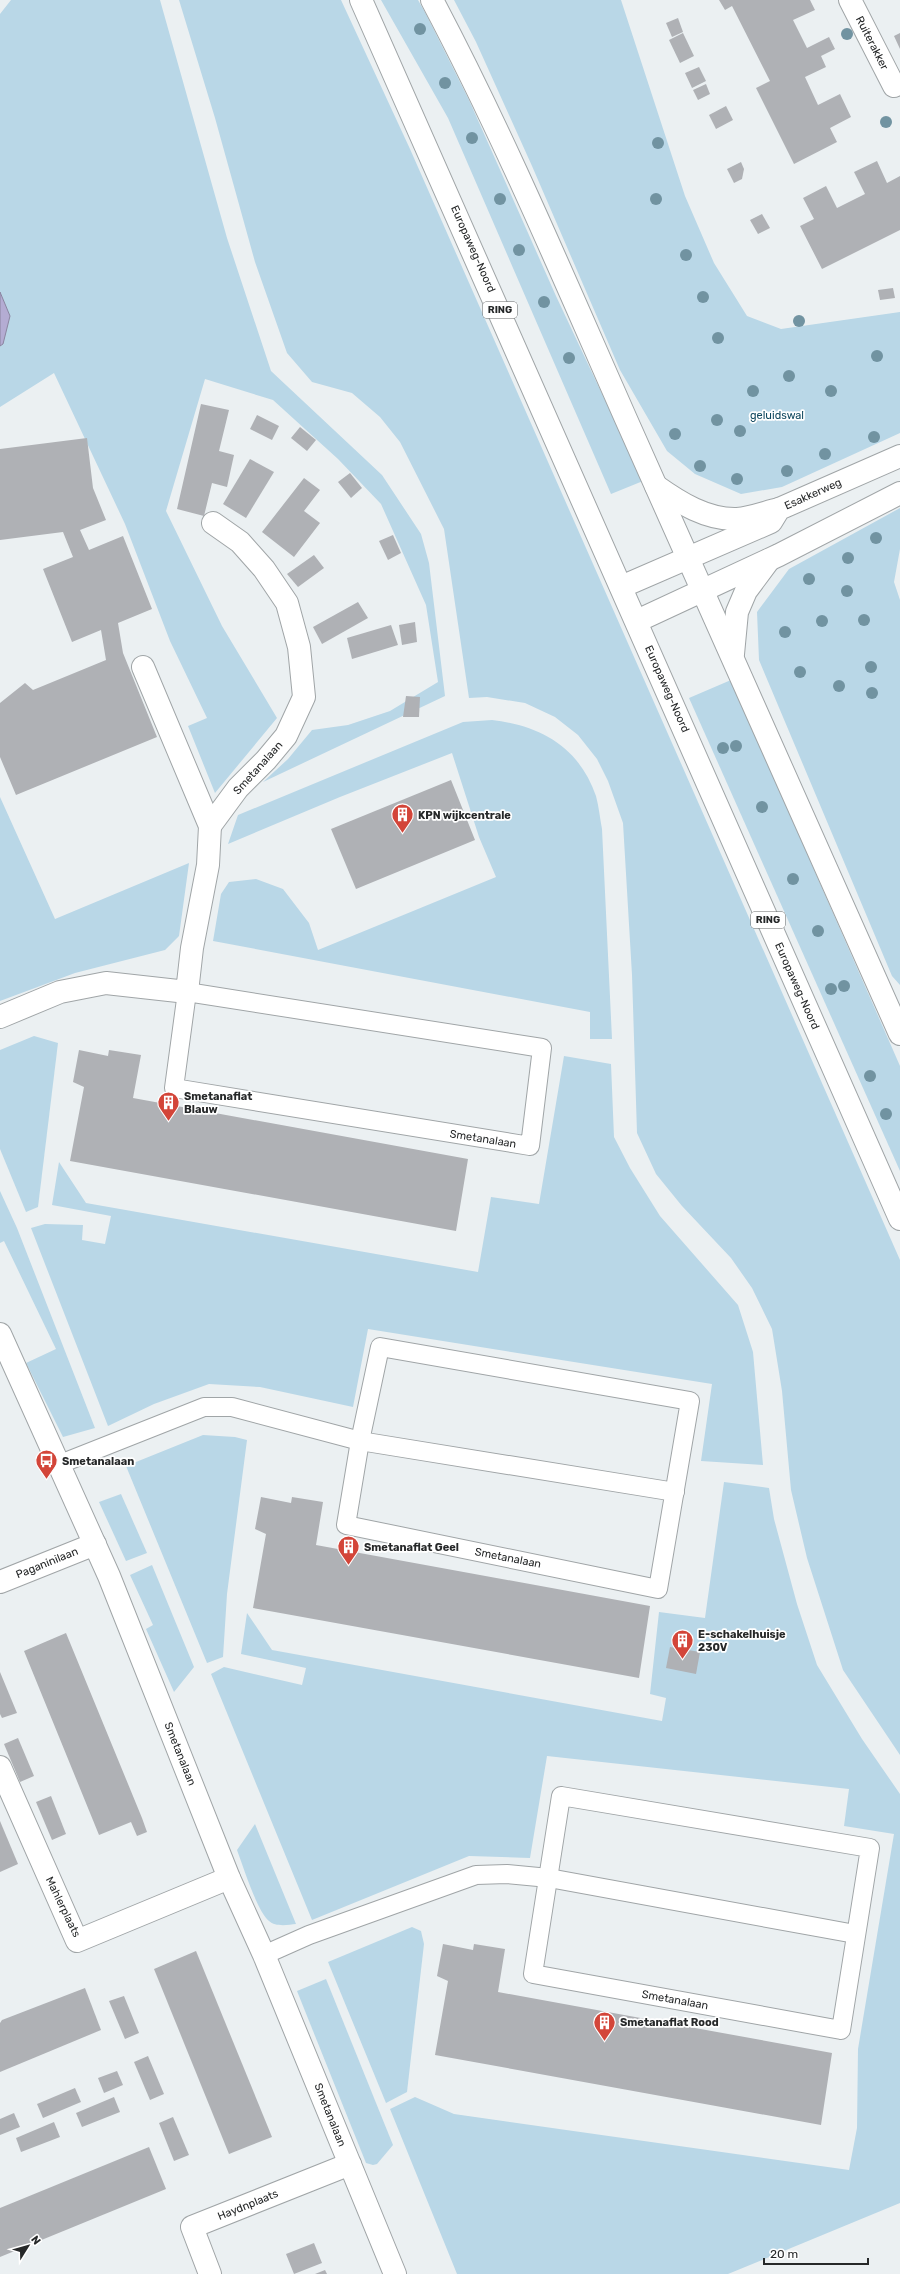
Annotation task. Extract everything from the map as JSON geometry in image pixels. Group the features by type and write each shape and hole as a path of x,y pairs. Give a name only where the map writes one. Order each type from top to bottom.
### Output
{"street":[{"name":"Europaweg-Noord","path":"361,0 637,621 900,1219"},
{"path":"432,0 465,62 512,162 656,486 733,654 900,1034"},
{"name":"Ruiterakker","path":"850,0 894,86"},
{"name":"Esakkerweg","path":"689,558 771,522 779,509 900,456"},
{"path":"656,486 676,500 703,514 738,519 779,509"},
{"path":"637,621 769,560 900,493"},
{"name":"Smetanalaan","path":"210,826 238,788 266,760 286,736 304,697 299,647 286,603 264,569 240,542 213,523"},
{"path":"621,587 689,558"},
{"path":"733,654 737,612 746,590 769,560"},
{"name":"Smetanalaan","path":"0,1017 60,992 106,983 187,992 192,948 208,865 210,826 143,667"},
{"name":"Smetanalaan","path":"0,1334 60,1464 94,1544 229,1878 264,1955 395,2274"},
{"name":"Paganinilaan","path":"0,1582 94,1544"},
{"name":"Mahlerplaats","path":"0,1767 77,1941 229,1878"},
{"name":"Haydnplaats","path":"210,2274 192,2228 350,2164"}],"lane":[{"name":"Smetanalaan","path":"187,992 542,1048 530,1146 174,1088 187,992"},
{"name":"Smetanalaan","path":"380,1347 690,1401 675,1492 658,1589 346,1525 360,1441 380,1347"},
{"path":"60,1464 204,1407 232,1407 360,1441 675,1492"},
{"name":"Smetanalaan","path":"561,1796 870,1848 855,1934 841,2030 533,1974 561,1796"},
{"path":"264,1955 309,1935 476,1875 507,1874 549,1878 855,1934"}],"green space":[{"path":"11,0 160,0 227,238 271,371 382,475 421,534 429,563 445,696 263,782 288,759 312,730 348,725 390,711 438,682 426,605 381,504 338,459 273,400 205,379 166,511 222,626 277,718 215,793 188,726 207,718 170,641 125,524 54,373 0,407 0,346 3,344 10,316 0,292 0,14"},
{"path":"179,0 341,0 410,149 900,1260 900,1755 843,1670 807,1558 791,1490 782,1391 772,1329 752,1288 731,1258 682,1206 656,1174 637,1133 632,975 623,823 608,781 597,759 578,735 555,717 525,703 487,697 469,698 444,529 400,442 380,417 352,393 312,382 287,353 255,262 215,118"},
{"path":"381,0 418,0 426,14 469,100 556,296 643,481 611,494 448,118"},
{"name":"geluidswal","path":"454,0 621,0 685,196 714,263 747,316 781,329 900,312 900,433 782,487 741,494 695,474 667,451 620,370 532,166 476,42"},
{"path":"900,508 900,549 894,582 900,600 900,985 892,976 759,660 757,612 789,569"},
{"path":"731,680 900,1066 900,1171 689,698"},
{"path":"492,720 527,728 556,742 569,752 579,764 589,779 596,796 602,829 612,1039 590,1039 590,1012 213,941 221,894 229,882 256,879 283,889 309,923 318,950 496,877 479,837 452,753 340,797 228,844 238,815 463,722"},
{"path":"0,797 55,919 189,863 179,936 165,950 75,973 0,1001"},
{"path":"34,1036 58,1043 38,1207 26,1212 0,1149 0,1050"},
{"path":"564,1056 611,1064 614,1137 630,1168 660,1216 738,1305 753,1352 763,1465 701,1461 712,1384 368,1329 353,1407 260,1387 209,1384 154,1404 108,1426 31,1228 45,1224 83,1225 82,1240 105,1244 111,1216 52,1205 59,1162 86,1203 478,1272 491,1197 539,1204"},
{"path":"0,1191 17,1228 95,1428 63,1437 26,1363 56,1349 4,1241 0,1243"},
{"path":"203,1435 235,1437 247,1440 227,1594 223,1657 207,1663 126,1466"},
{"path":"724,1482 769,1488 774,1519 797,1604 817,1665 862,1739 900,1794 900,2203 728,2274 457,2274 390,2109 415,2097 454,2114 849,2170 857,2128 858,2049 894,1834 844,1826 849,1789 547,1756 530,1858 469,1856 312,1920 211,1674 224,1667 302,1685 306,1668 241,1654 247,1613 272,1650 662,1721 666,1698 650,1694 659,1612 705,1618"},
{"path":"121,1494 147,1553 126,1561 99,1502"},
{"path":"152,1565 194,1667 174,1692 146,1629 153,1625 130,1575"},
{"path":"255,1824 296,1924 278,1925 269,1921 264,1916 251,1888 237,1850"},
{"path":"412,1927 421,1931 424,1944 407,2092 386,2103 328,1962"},
{"path":"326,1979 393,2145 377,2164 373,2165 366,2163 297,1991"}],"shaded area":[{"path":"0,292 10,316 3,344 0,346"}],"building":[{"path":"719,0 810,0 815,10 793,20 807,48 829,37 835,49 821,56 826,67 805,77 818,105 840,94 851,117 830,128 837,142 794,164 756,88 770,81 732,6 725,10"},
{"path":"678,18 683,32 672,37 666,23"},
{"path":"683,33 694,56 680,63 669,40"},
{"path":"900,33 900,49 894,36"},
{"path":"699,67 706,81 692,88 685,73"},
{"path":"706,84 710,94 698,100 693,90"},
{"path":"726,106 733,120 716,129 709,115"},
{"path":"877,161 887,183 900,176 900,230 822,269 800,226 814,219 803,198 826,186 837,208 865,194 854,172"},
{"path":"741,162 744,169 742,179 734,183 727,169"},
{"path":"762,214 770,228 758,234 750,220"},
{"path":"893,288 895,298 880,300 878,290"},
{"path":"201,404 229,410 219,451 234,455 227,487 212,483 204,516 177,509"},
{"path":"257,415 279,426 272,440 250,429"},
{"path":"300,427 316,440 307,451 291,438"},
{"path":"87,438 93,488 106,520 80,530 89,550 123,536 152,609 118,623 123,653 157,737 16,795 0,757 0,703 25,683 33,690 106,660 101,630 72,642 43,569 73,557 63,532 0,540 0,449"},
{"path":"250,459 274,472 246,518 223,504"},
{"path":"350,473 362,488 351,498 338,482"},
{"path":"304,478 320,490 304,511 320,523 294,557 262,532"},
{"path":"393,535 401,553 388,560 379,541"},
{"path":"314,555 324,568 298,587 287,574"},
{"path":"358,602 368,618 322,644 313,627"},
{"path":"415,622 417,642 402,645 399,625"},
{"path":"391,625 398,645 352,659 347,638"},
{"path":"406,696 420,697 419,717 403,717"},
{"name":"KPN wijkcentrale","path":"451,780 475,840 356,889 331,829"},
{"name":"Smetanaflat Blauw","path":"79,1050 108,1056 109,1050 141,1055 133,1098 468,1159 456,1231 70,1161 84,1087 73,1082"},
{"name":"Smetanaflat Geel","path":"261,1497 291,1503 292,1497 323,1502 316,1545 650,1606 639,1678 253,1608 266,1534 255,1529"},
{"path":"66,1633 147,1832 137,1836 131,1822 99,1835 24,1651"},
{"name":"E-schakelhuisje 230V","path":"670,1647 700,1652 696,1674 666,1668"},
{"path":"0,1672 17,1713 2,1718 0,1714"},
{"path":"18,1738 34,1776 20,1782 4,1744"},
{"path":"51,1796 66,1834 52,1840 36,1802"},
{"path":"0,1821 18,1864 0,1872"},
{"name":"Smetanaflat Rood","path":"443,1944 473,1950 474,1944 505,1949 498,1992 832,2053 821,2125 435,2055 448,1981 437,1976"},
{"path":"196,1951 272,2137 229,2154 154,1969"},
{"path":"85,1988 101,2030 0,2072 0,2023 2,2020"},
{"path":"124,1996 139,2033 125,2039 109,2001"},
{"path":"148,2056 164,2094 150,2100 134,2062"},
{"path":"117,2071 123,2085 104,2093 98,2078"},
{"path":"75,2088 81,2102 43,2118 37,2104"},
{"path":"114,2097 120,2112 82,2127 76,2113"},
{"path":"14,2113 20,2127 0,2135 0,2119"},
{"path":"173,2117 189,2155 174,2161 159,2123"},
{"path":"54,2122 60,2137 21,2152 16,2138"},
{"path":"149,2147 166,2189 0,2257 0,2208"},
{"path":"314,2243 322,2263 294,2274 286,2254"},
{"path":"325,2270 327,2274 315,2274"}],"place":[{"name":"KPN wijkcentrale","path":"403,834"},
{"name":"Smetanaflat Blauw","path":"169,1122"},
{"name":"Smetanalaan","path":"46,1480"},
{"name":"Smetanaflat Geel","path":"348,1566"},
{"name":"E-schakelhuisje 230V","path":"683,1660"},
{"name":"Smetanaflat Rood","path":"605,2042"}]}
